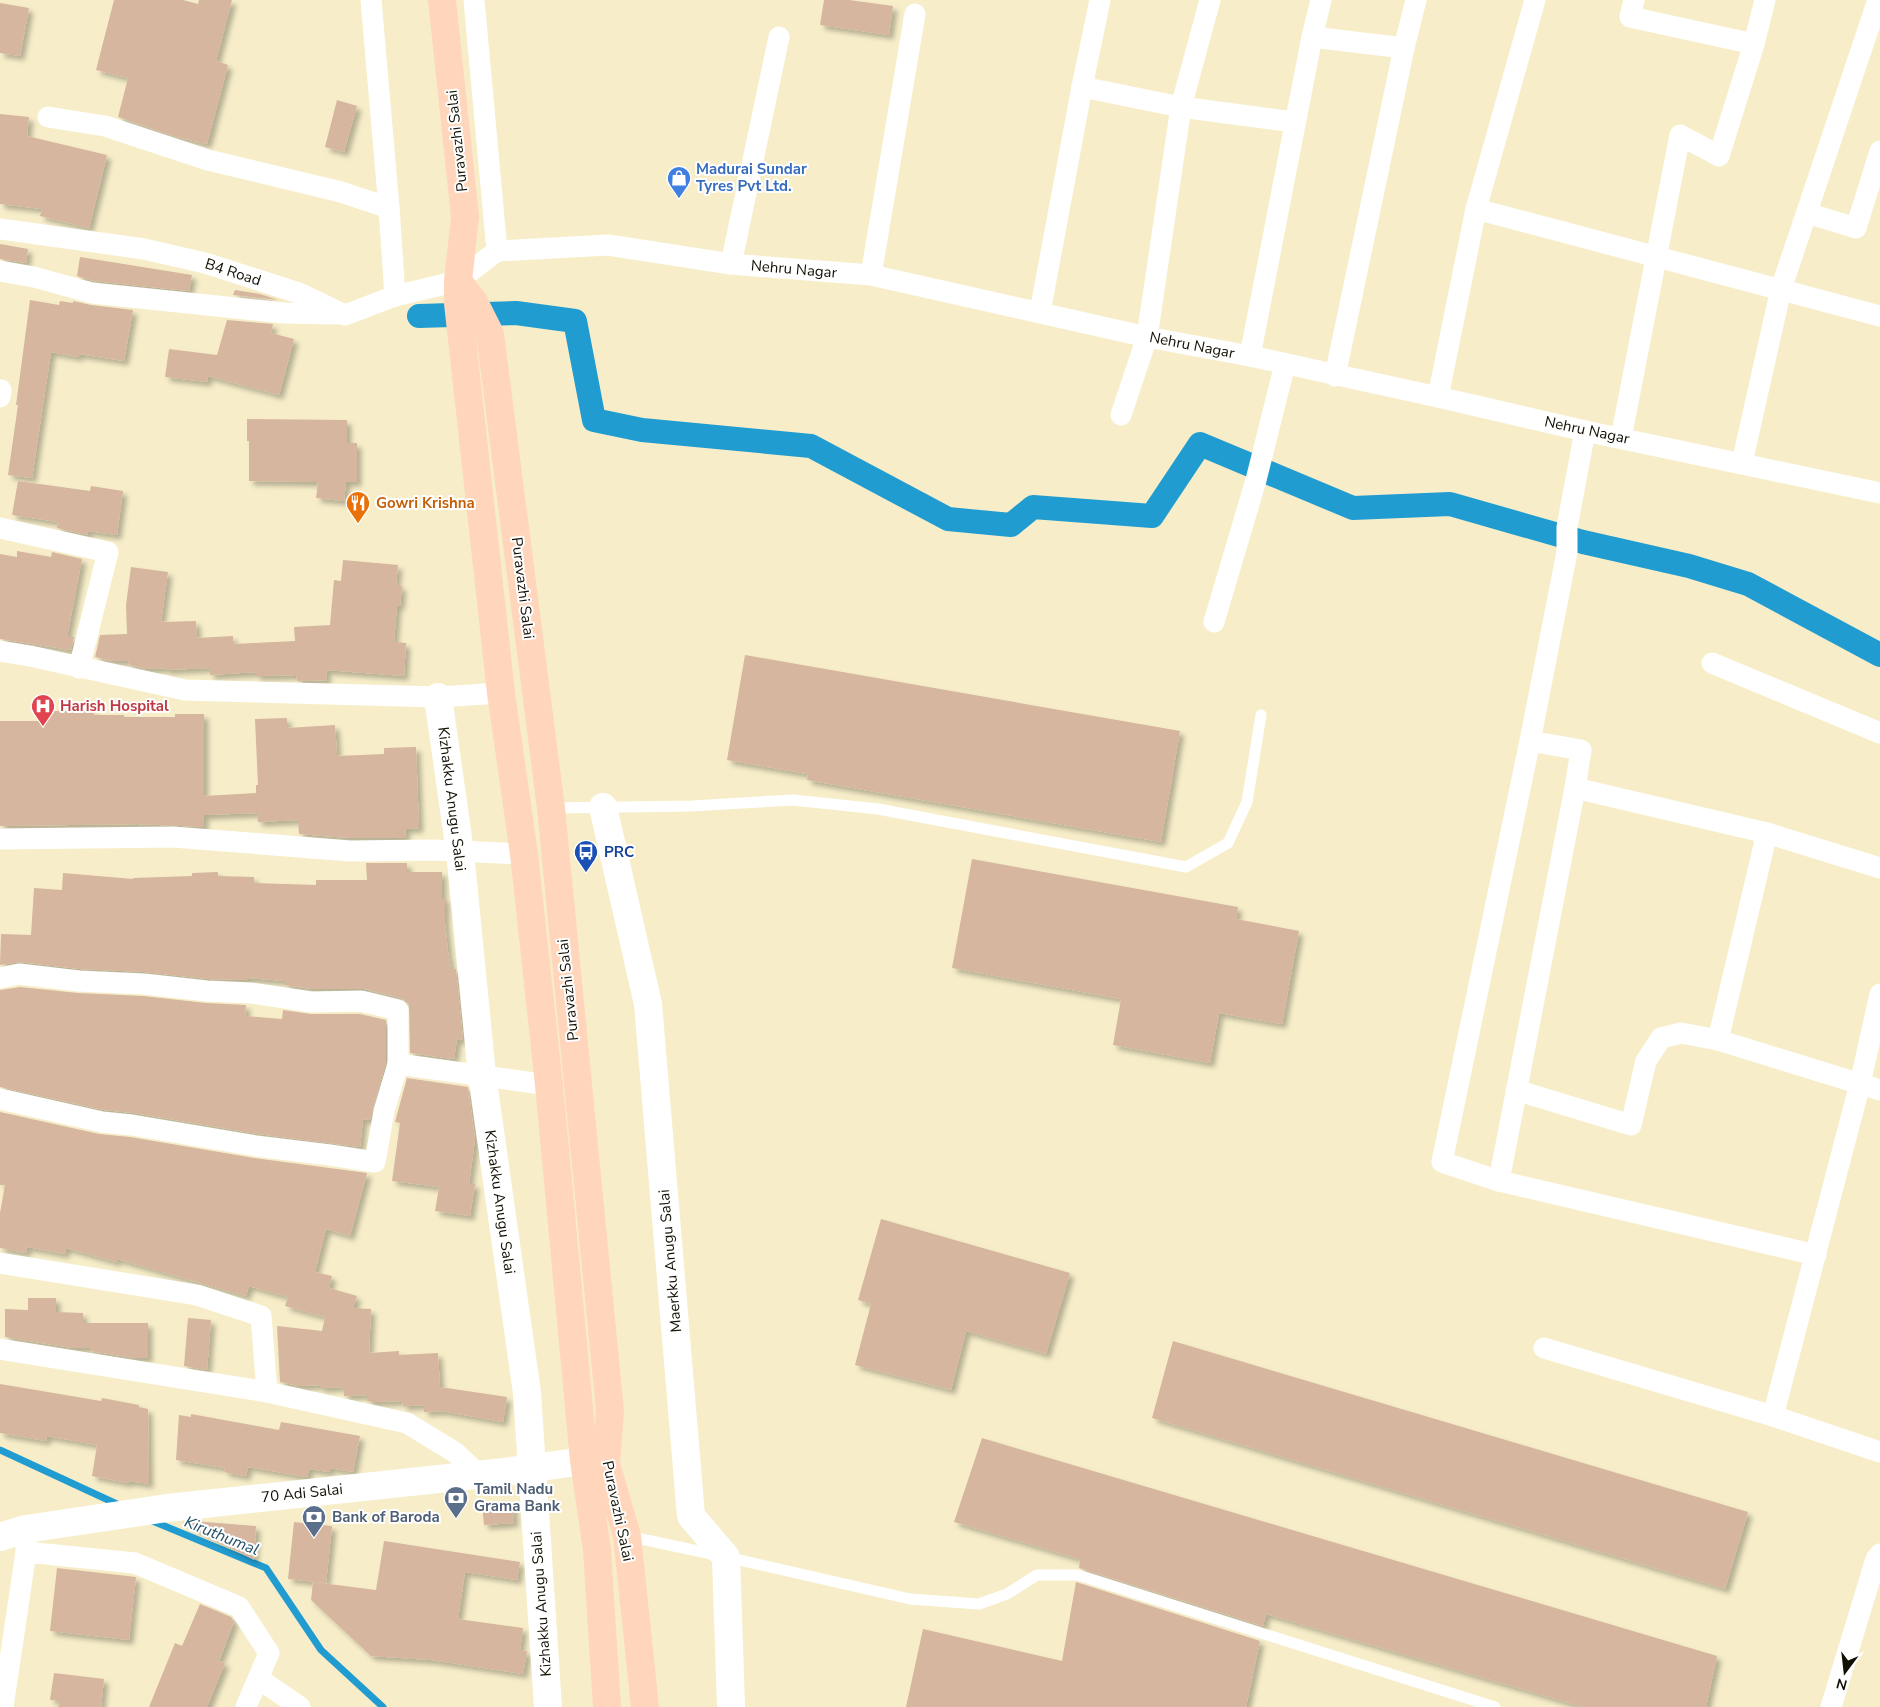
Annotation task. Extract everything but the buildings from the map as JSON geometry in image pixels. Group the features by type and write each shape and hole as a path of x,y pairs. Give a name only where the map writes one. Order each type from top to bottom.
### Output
{"main road":[{"name":"Puravazhi Salai","path":"442,0 465,217 461,330 501,692 524,854 549,1085 595,1462 597,1550 607,1707"},
{"name":"Puravazhi Salai","path":"463,295 490,334 551,808 610,1411 595,1462 627,1536 645,1707"}],"street":[{"path":"371,0 395,296"},
{"path":"0,271 34,277 92,293 284,313 345,314 395,296 463,295 497,251 474,0"},
{"path":"1040,312 1100,0"},
{"path":"1120,415 1147,337 1181,107 1210,0"},
{"path":"1250,356 1294,122 1321,0"},
{"path":"1335,376 1404,48 1416,0"},
{"path":"1438,397 1476,209 1534,0"},
{"path":"1634,0 1630,16 1754,44"},
{"path":"1621,438 1680,135 1719,156 1754,44 1765,0"},
{"path":"1742,464 1781,289 1878,0"},
{"path":"871,275 916,14"},
{"path":"731,264 780,37"},
{"path":"1312,37 1404,48"},
{"path":"1082,87 1181,107 1294,122"},
{"path":"48,117 105,126 208,160 341,192 389,208"},
{"path":"1807,213 1856,228 1880,151"},
{"path":"1476,209 1880,316"},
{"name":"B4 Road","path":"0,229 144,249 205,263 299,294 345,314"},
{"name":"Nehru Nagar","path":"497,251 608,245 731,264 871,275 1147,337 1250,356 1585,431 1880,493"},
{"path":"1214,622 1258,469 1285,364"},
{"path":"1585,431 1567,527 1567,552 1442,1162 1499,1181 1816,1255"},
{"path":"0,528 108,552 79,668"},
{"path":"0,651 184,690 438,697 501,692"},
{"path":"1712,663 1880,733"},
{"name":"Kizhakku Anugu Salai","path":"438,697 460,852 482,1075 527,1393 548,1707"},
{"path":"1499,1181 1581,750 1530,740"},
{"path":"1575,788 1767,833 1880,868"},
{"name":"Maerkku Anugu Salai","path":"603,807 648,1004 691,1516 726,1557"},
{"path":"1718,1040 1767,833"},
{"path":"0,839 173,837 350,852 433,850 524,854"},
{"path":"0,978 19,974 79,981 144,984 207,991 251,993 311,1002 361,1001 398,1010 398,1064 384,1111 376,1162 256,1146 132,1125 102,1122 0,1099"},
{"path":"1773,1416 1816,1255 1870,1087 1880,994"},
{"path":"1516,1090 1631,1125 1646,1062 1661,1038 1682,1033 1718,1040 1870,1087"},
{"path":"398,1064 549,1085"},
{"path":"0,1263 197,1295 261,1316 267,1392"},
{"path":"1544,1348 1773,1416 1880,1452"},
{"path":"0,1349 267,1392 406,1423 456,1453 478,1474"},
{"name":"70 Adi Salai","path":"0,1537 35,1535 166,1508 533,1467 595,1462"},
{"path":"3,1707 35,1535 135,1562 239,1606 269,1653 246,1707"},
{"path":"1831,1707 1876,1558 1880,1554"},
{"path":"726,1557 731,1707"},
{"path":"259,1679 300,1707"}],"lane":[{"path":"551,808 692,806 793,800 878,809 1186,867 1228,842 1247,802 1261,715"},
{"path":"627,1536 910,1599 979,1604 1007,1594 1036,1575 1078,1576 1495,1707"}],"waterway":[{"path":"419,316 516,313 575,321 594,420 642,430 811,446 948,519 1011,525 1033,507 1152,516 1200,444 1353,508 1450,504 1583,542 1689,566 1748,584 1880,655"},
{"name":"Kiruthumal","path":"0,1450 119,1505"},
{"name":"Kiruthumal","path":"150,1520 266,1568 321,1650 383,1707"}],"place":[{"name":"Madurai Sundar Tyres Pvt Ltd.","path":"679,199"},
{"name":"Gowri Krishna","path":"358,524"},
{"name":"Harish Hospital","path":"43,727"},
{"name":"PRC","path":"586,873"},
{"name":"Tamil Nadu Grama Bank","path":"456,1519"},
{"name":"Bank of Baroda","path":"314,1538"}]}
